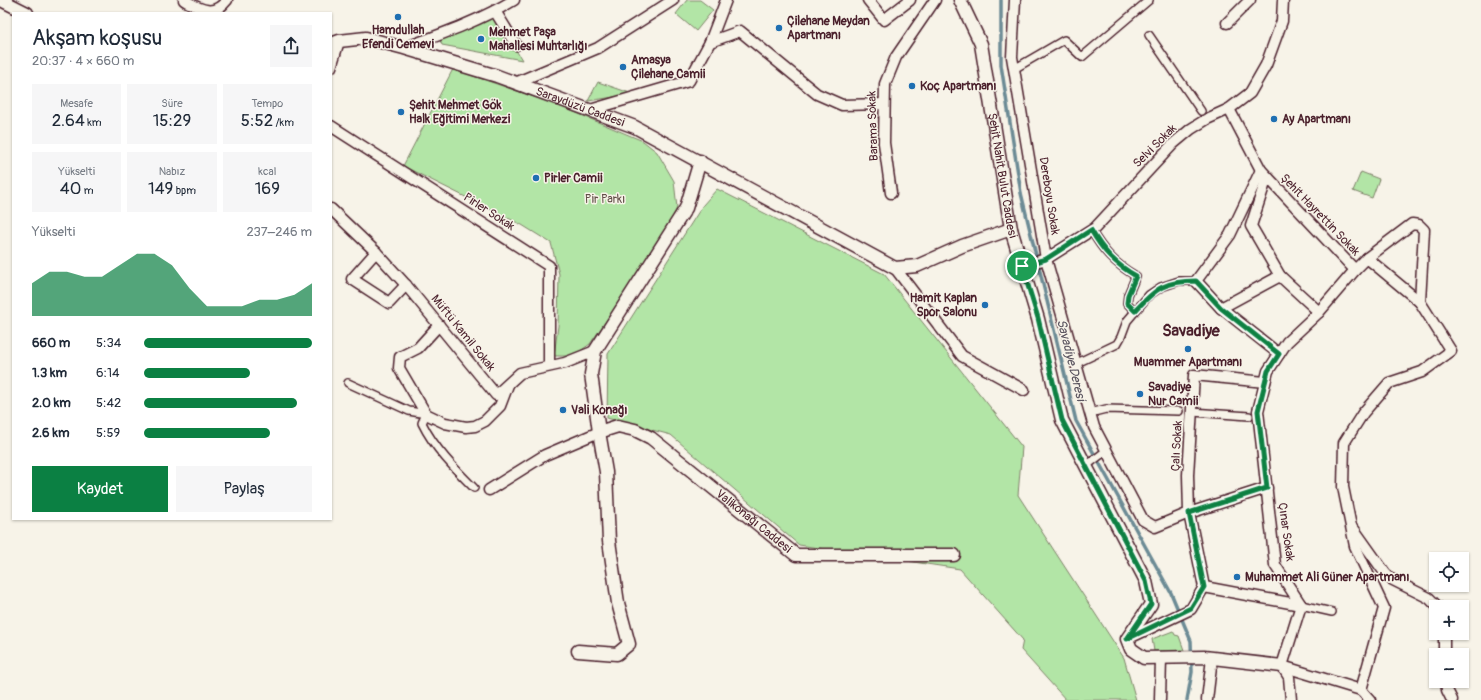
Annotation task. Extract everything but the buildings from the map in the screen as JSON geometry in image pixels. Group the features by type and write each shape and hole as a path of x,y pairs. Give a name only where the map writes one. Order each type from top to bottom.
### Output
{"street":[{"path":"1,0 25,12"},
{"path":"184,0 197,7 210,11 221,7 227,0"},
{"path":"404,48 449,31 495,11 514,0"},
{"path":"515,83 598,48 673,0"},
{"path":"590,110 689,81 710,42 726,0"},
{"path":"868,0 884,20 910,0"},
{"name":"Barama Sokak","path":"891,193 884,143 885,84 896,57 935,0"},
{"name":"Şehit Nahit Bulut Caddesi","path":"960,0 981,44 1011,229 1038,318 1062,420 1088,464 1146,581 1151,604 1127,639"},
{"name":"Dereboyu Sokak","path":"1015,0 1012,57 1046,259 1094,427 1105,452 1143,520 1155,527 1189,513"},
{"path":"1014,69 1064,40 1082,57 1149,0"},
{"path":"1227,23 1250,0"},
{"name":"Selvi Sokak","path":"1022,266 1046,259 1095,228 1173,144 1191,129 1228,109 1250,93 1266,65 1282,21 1283,0"},
{"path":"495,11 516,45"},
{"path":"710,42 740,31 817,94 842,104 884,104"},
{"path":"1149,35 1200,111"},
{"name":"Saraydüzü Caddesi","path":"335,42 366,38 404,48 515,83 635,127 895,268"},
{"path":"332,61 335,42"},
{"name":"Şehit Hayrettin Sokak","path":"1228,109 1264,174 1355,270 1367,258 1412,224 1419,225 1424,230 1420,302"},
{"name":"Pirler Sokak","path":"332,127 549,266 549,366"},
{"path":"578,651 617,654 629,644 618,604 609,541 606,472 599,432 592,374 596,351 686,208 700,161"},
{"path":"1264,174 1251,226 1280,276 1319,312"},
{"path":"1196,281 1230,235 1264,174"},
{"name":"Müftü Kamil Sokak","path":"332,210 376,252 406,285 496,395 520,373 565,362 596,351"},
{"path":"895,268 917,266 962,246 1011,229"},
{"path":"1091,230 1106,252 1120,266 1136,276 1128,295 1127,303 1135,311"},
{"path":"376,252 352,279 389,303 406,285"},
{"path":"1361,690 1384,608 1355,546 1343,487 1344,444 1363,413 1389,383 1422,372 1451,351 1420,302 1367,258"},
{"path":"895,268 962,356 1024,390"},
{"name":"Çınar Sokak","path":"1301,605 1275,565 1258,411 1268,371 1287,342 1319,312 1355,270"},
{"path":"1221,308 1280,276"},
{"path":"1075,364 1117,344 1127,322 1149,295 1161,287 1179,281 1196,281 1221,308 1279,354"},
{"path":"426,414 400,368 400,357 418,348 439,325"},
{"name":"Çalı Sokak","path":"1204,587 1189,513 1188,476 1194,375 1265,382"},
{"path":"348,383 409,411 426,414 445,423 466,427 474,426 485,421 500,406 510,382"},
{"path":"1090,413 1106,409 1179,411"},
{"path":"1192,412 1249,416"},
{"path":"426,414 422,424 428,435 460,474 474,488"},
{"name":"Valikonağı Caddesi","path":"599,432 618,426 635,430 651,438 796,555 954,555"},
{"path":"489,490 545,455 591,434 599,432"},
{"path":"1088,464 1105,452"},
{"path":"1189,513 1267,488"},
{"path":"1350,524 1385,573 1391,579 1430,600"},
{"path":"1332,612 1204,587 1191,608 1127,639 1131,649 1144,658 1208,658 1282,666 1361,690 1370,700"},
{"path":"1291,700 1289,677 1282,666 1301,605"},
{"path":"1160,700 1161,658"},
{"path":"1207,700 1208,658"},
{"path":"1447,688 1452,700"}],"green space":[{"path":"687,0 700,0 713,10 696,31 676,14"},
{"path":"494,14 522,60 442,45 439,38"},
{"name":"Pir Parkı","path":"453,69 555,104 643,141 657,152 674,181 677,208 662,240 590,344 573,356 554,356 558,326 559,274 551,243 522,225 403,166"},
{"path":"598,82 633,94 588,101"},
{"path":"1361,172 1379,179 1372,198 1353,191"},
{"path":"717,189 884,274 1022,447 1018,495 1124,658 1136,700 1066,700 1021,650 1023,640 960,569 799,545 671,435 607,418 608,354 703,205"},
{"path":"1173,631 1175,635 1179,636 1184,650 1154,651 1152,639"}],"waterway":[{"name":"Savadiye Deresi","path":"1001,0 1001,65 1021,193 1076,421 1171,593 1191,641 1192,672 1187,700"}],"place":[{"name":"Hamdullah Efendi Cemevi","path":"398,17"},
{"name":"Çilehane Meydan Apartmanı","path":"779,28"},
{"name":"Mehmet Paşa Mahallesi Muhtarlığı","path":"481,39"},
{"name":"Amasya Çilehane Camii","path":"623,67"},
{"name":"Koç Apartmanı","path":"912,86"},
{"name":"Şehit Mehmet Gök Halk Eğitimi Merkezi","path":"401,112"},
{"name":"Ay Apartmanı","path":"1274,119"},
{"name":"Pirler Camii","path":"536,178"},
{"name":"Hamit Kaplan Spor Salonu","path":"985,305"},
{"name":"Muammer Apartmanı","path":"1188,349"},
{"name":"Savadiye Nur Camii","path":"1140,394"},
{"name":"Vali Konağı","path":"563,410"},
{"name":"Muhammet Ali Güner Apartmanı","path":"1237,577"}],"district":[{"name":"Savadiye","path":"1191,331"}],"route":[{"path":"1091,230 1106,252 1120,266 1136,276 1128,295 1127,303 1135,311 1149,295 1161,287 1179,281 1196,281 1221,308 1279,354 1268,371 1258,411 1267,488 1189,513 1204,587 1191,608 1127,639 1151,604 1146,581 1062,420 1038,318 1022,266 1046,259 1091,230"}]}
